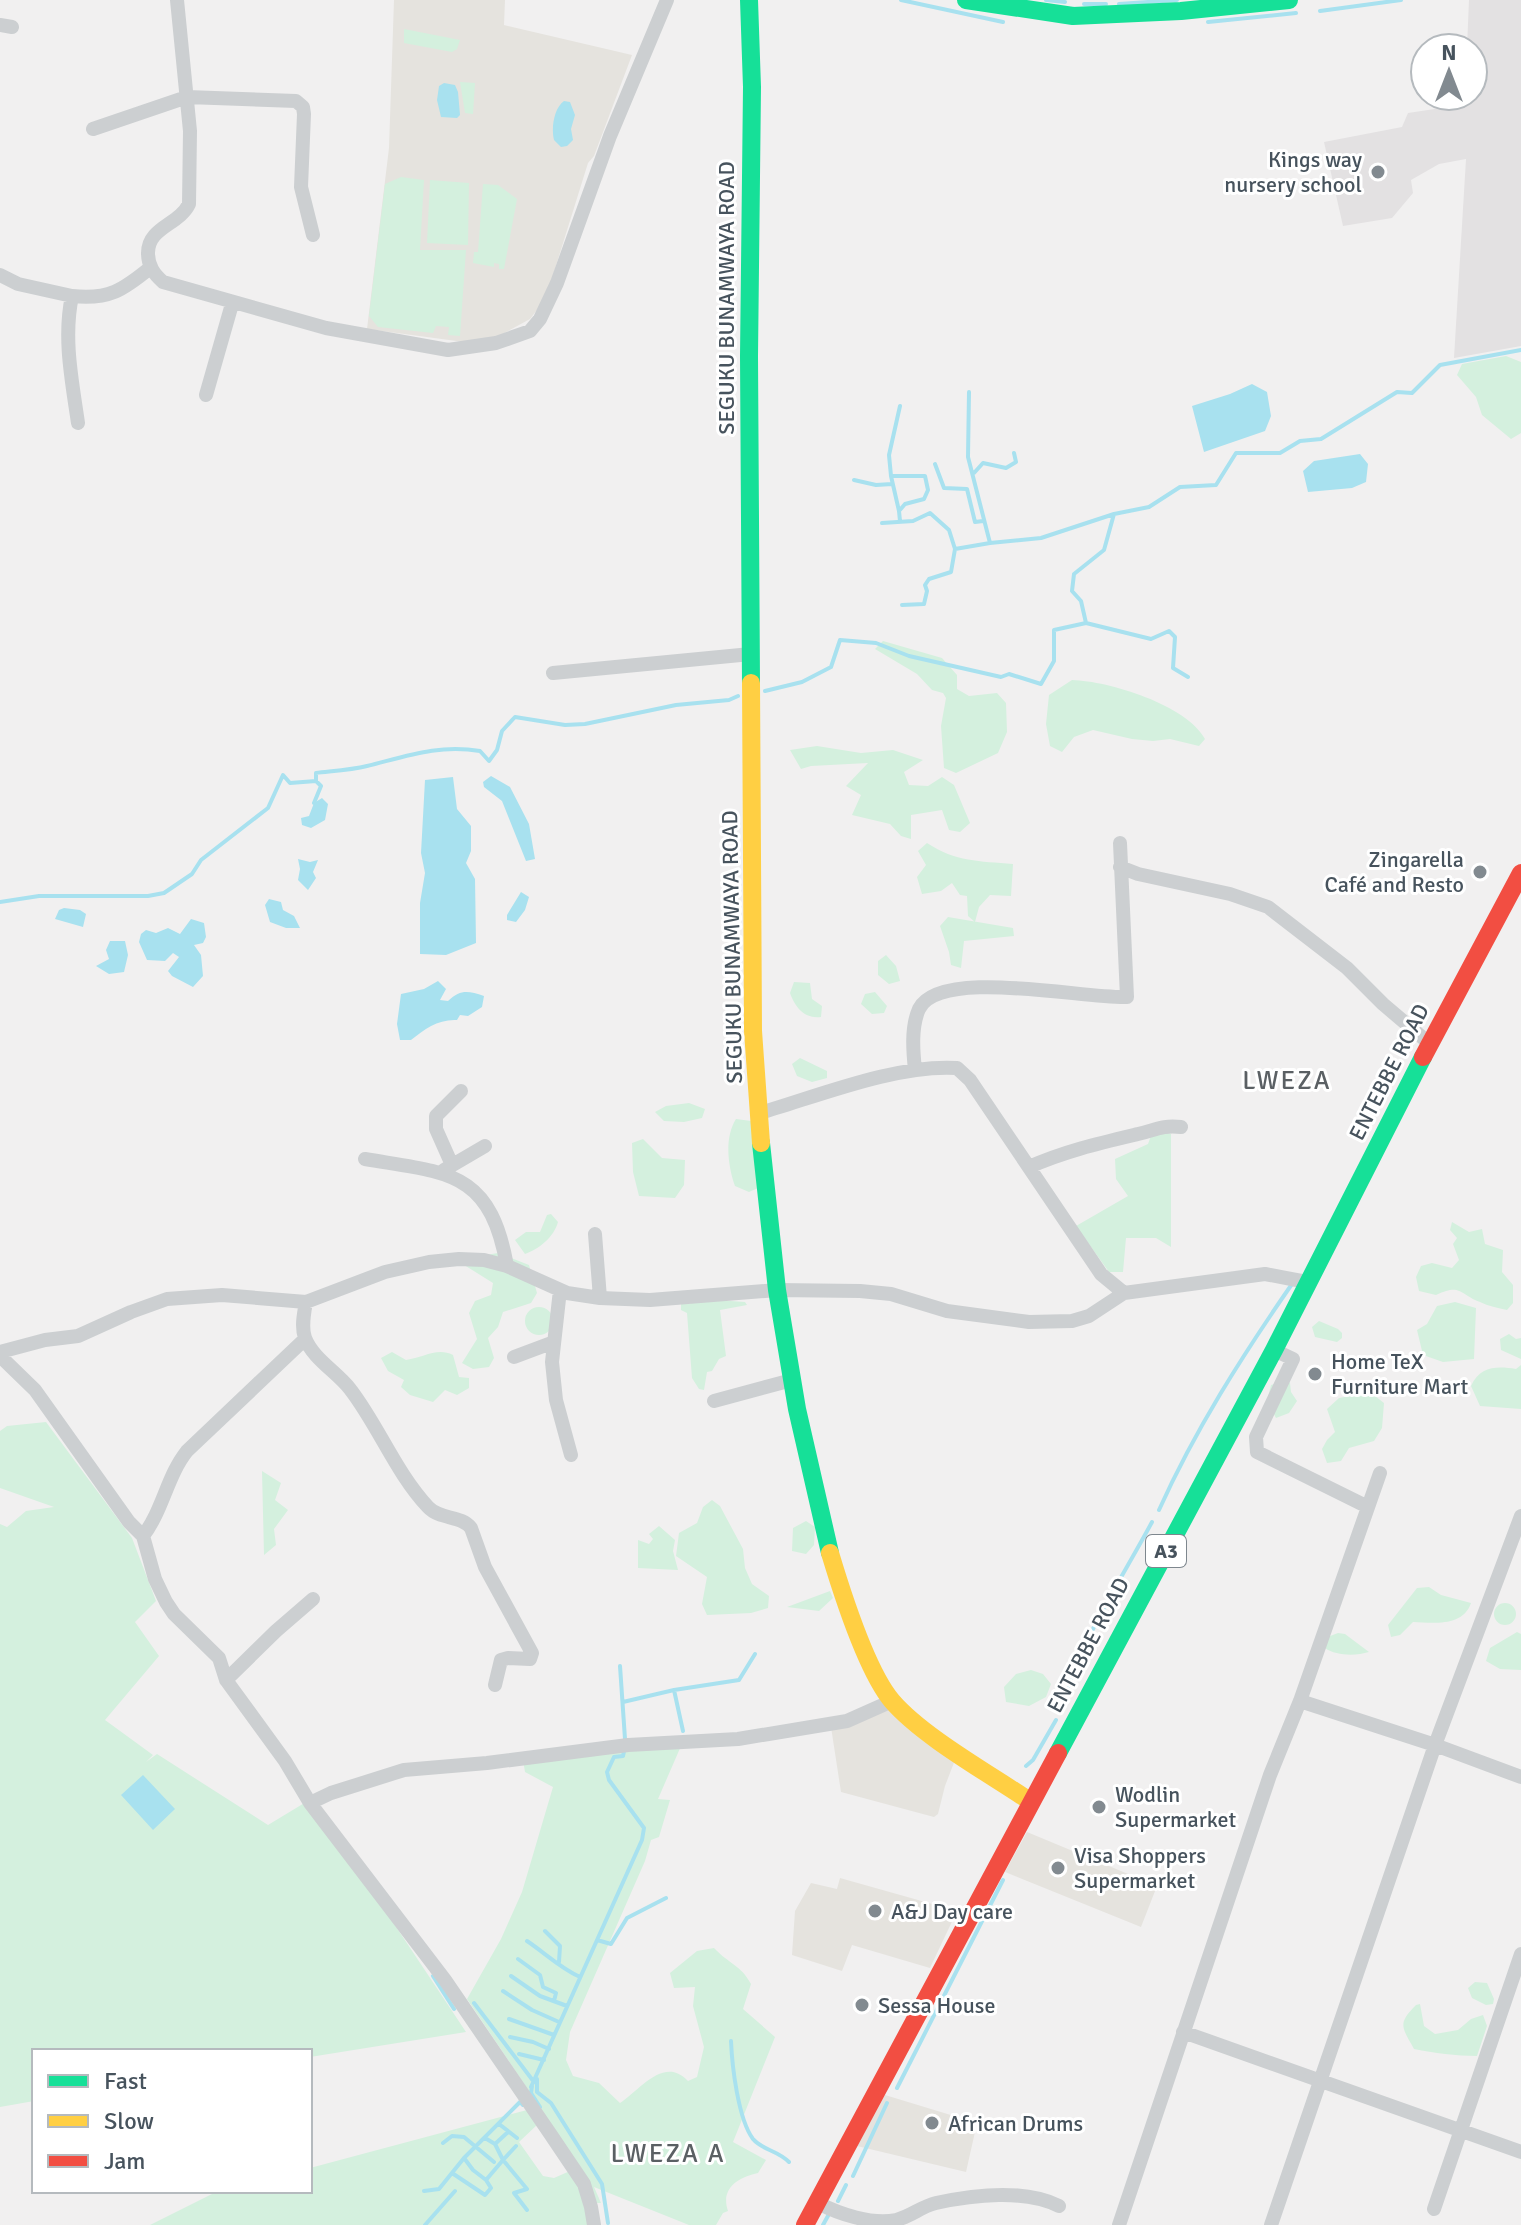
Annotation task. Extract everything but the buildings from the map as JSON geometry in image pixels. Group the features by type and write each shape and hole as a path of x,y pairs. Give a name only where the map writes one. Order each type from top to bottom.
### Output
{"main road":[{"name":"SEGUKU BUNAMWAYA ROAD","path":"749,0 752,87 749,356 753,1031 762,1161 777,1290 825,1539 876,1677 892,1701 924,1730 1031,1802"},
{"path":"966,0 1074,8 1289,0"},
{"name":"ENTEBBE ROAD","path":"805,2225 1274,1350 1521,873"}],"street":[{"path":"177,0 190,131 189,204 184,212 152,237 148,255 150,268 163,282 232,304 326,328 448,350 496,343 530,331 540,319 557,283 610,136 667,0"},
{"path":"93,129 187,97 293,100 299,103 304,114 301,187 313,235"},
{"path":"0,275 18,284 72,296 104,297 116,293 150,268"},
{"path":"72,296 69,354 78,423"},
{"path":"206,395 232,304"},
{"path":"553,673 751,654"},
{"path":"915,1070 913,1044 918,1010 926,1000 938,993 976,986 1105,998 1127,997 1120,843"},
{"path":"1120,867 1138,874 1230,894 1268,907 1347,968 1430,1044"},
{"path":"760,1113 915,1070 957,1068 963,1071 1101,1274 1124,1293"},
{"path":"446,1168 436,1129 436,1116 461,1091"},
{"path":"1029,1167 1059,1154 1117,1137 1141,1134 1152,1128 1181,1127"},
{"path":"446,1168 485,1146"},
{"path":"365,1159 446,1168 466,1183 492,1213 502,1236 507,1266"},
{"path":"595,1234 600,1298"},
{"path":"594,2225 584,2184 445,1980 310,1803 285,1761 226,1680 219,1658 174,1614 160,1594 143,1536 129,1522 35,1390 0,1354 45,1340 78,1336 167,1299 222,1295 306,1302 385,1272 459,1259 484,1260 507,1266 560,1290 600,1298 650,1300 777,1290 886,1293 947,1311 1029,1322 1072,1321 1089,1316 1124,1293 1265,1274 1307,1282"},
{"path":"560,1290 552,1362 556,1400 571,1455"},
{"path":"306,1302 303,1324 305,1339 349,1388 380,1439 429,1508 446,1518 467,1523 471,1528 485,1567 532,1653 530,1659 501,1660 495,1685"},
{"path":"143,1536 157,1516 173,1474 187,1451 305,1339"},
{"path":"514,1357 554,1342"},
{"path":"1274,1350 1293,1359 1256,1437 1257,1452 1368,1507"},
{"path":"714,1401 792,1380"},
{"path":"1119,2225 1270,1775 1300,1701 1380,1473"},
{"path":"1271,2225 1435,1745 1521,1516"},
{"path":"226,1680 313,1599"},
{"path":"310,1803 331,1793 404,1770 628,1745 754,1737 847,1721 892,1701"},
{"path":"1300,1701 1521,1777"},
{"path":"1434,2209 1521,1954"},
{"path":"1183,2032 1521,2152"},
{"path":"818,2203 850,2215 895,2220 936,2203 980,2198 1027,2195 1059,2206"}],"shaded area":[{"path":"394,0 505,0 504,25 632,55 594,156 588,163 549,288 530,319 499,336 464,342 367,329 389,148"},
{"name":"Kings way nursery school","path":"1469,0 1521,0 1521,346 1454,358 1466,159 1439,164 1411,180 1413,193 1392,218 1343,226 1324,142 1402,127 1408,113 1489,112 1489,32 1468,32"},
{"path":"885,1709 891,1710 955,1760 938,1814 934,1817 841,1792 831,1727"},
{"path":"1027,1832 1157,1886 1141,1927 1005,1872"},
{"path":"840,1878 957,1911 930,1968 852,1945 842,1971 792,1955 795,1911 811,1883 837,1889"},
{"path":"885,2095 977,2123 966,2172 857,2146"}],"green space":[{"path":"404,29 460,40 457,49 452,52 404,43"},
{"path":"460,82 475,83 473,114 465,113"},
{"path":"401,177 424,180 420,250 466,250 460,336 448,335 449,327 436,326 433,333 378,327 369,316 385,184"},
{"path":"430,180 469,183 468,245 427,243"},
{"path":"483,184 498,185 517,199 504,269 499,269 499,264 494,263 494,267 473,263 474,252 478,252"},
{"path":"1506,356 1521,362 1521,433 1511,439 1482,415 1476,397 1457,375 1462,364"},
{"path":"883,641 942,658 957,675 957,689 969,696 997,693 1006,703 1007,732 998,753 956,773 944,768 941,726 946,698 943,693 932,690 917,674 875,649"},
{"path":"1072,680 1106,685 1146,697 1182,716 1205,739 1199,746 1170,739 1132,739 1093,730 1074,737 1062,752 1050,746 1046,724 1049,695"},
{"path":"817,746 861,753 893,750 923,760 904,772 909,785 928,786 942,777 954,785 970,823 960,832 949,830 942,810 911,815 911,839 901,836 890,824 852,815 861,795 846,786 868,763 801,769 790,750"},
{"path":"927,843 958,857 1013,864 1011,896 990,895 979,907 975,922 968,916 967,896 960,895 952,883 941,891 922,894 917,877 926,865 918,851"},
{"path":"948,917 1013,928 1014,936 964,941 961,968 951,965 940,926"},
{"path":"886,955 896,966 900,981 889,984 878,975 878,961"},
{"path":"794,982 810,983 812,999 822,1006 821,1017 805,1014 798,1007 790,993"},
{"path":"875,992 887,1006 884,1013 872,1014 861,1004 865,994"},
{"path":"800,1058 827,1071 827,1078 812,1082 797,1076 792,1064"},
{"path":"689,1103 705,1109 702,1118 684,1122 664,1121 655,1112 666,1106"},
{"path":"736,1119 751,1121 758,1188 749,1192 735,1186 731,1170 728,1152"},
{"path":"1152,1133 1171,1134 1171,1247 1156,1238 1126,1238 1123,1272 1109,1272 1076,1226 1128,1196 1116,1179 1115,1159 1148,1144"},
{"path":"643,1139 662,1158 685,1160 684,1185 675,1198 639,1196 633,1172 632,1143"},
{"path":"551,1214 558,1222 553,1233 541,1246 525,1254 515,1240 526,1232 540,1232 547,1215"},
{"path":"1452,1222 1469,1232 1482,1229 1485,1244 1503,1250 1502,1272 1513,1285 1513,1303 1507,1310 1473,1299 1460,1291 1450,1290 1436,1295 1419,1291 1416,1277 1421,1266 1432,1263 1452,1268 1459,1260 1453,1244 1457,1238 1450,1230"},
{"path":"498,1253 529,1265 537,1293 531,1303 503,1312 498,1327 488,1338 494,1358 489,1367 473,1369 462,1363 477,1339 469,1313 475,1301 491,1295 493,1283 461,1263"},
{"path":"701,1299 745,1302 747,1305 720,1310 726,1356 719,1359 712,1371 707,1372 704,1390 699,1389 692,1378 687,1313 681,1310 681,1303 689,1304"},
{"path":"1455,1302 1476,1308 1474,1359 1443,1362 1423,1355 1417,1330 1427,1324 1437,1306"},
{"path":"539,1307 549,1311 553,1321 549,1331 539,1335 529,1331 525,1321 529,1311"},
{"path":"1319,1321 1338,1329 1342,1338 1337,1342 1315,1337 1312,1327"},
{"path":"1509,1334 1516,1339 1521,1338 1521,1359 1501,1350 1500,1339"},
{"path":"392,1352 406,1360 436,1353 453,1355 459,1377 469,1378 469,1388 457,1395 445,1390 433,1402 410,1395 401,1387 404,1380 388,1371 381,1358"},
{"path":"1521,1365 1521,1409 1480,1406 1471,1386 1479,1374 1490,1369 1516,1369"},
{"path":"1287,1380 1297,1401 1289,1413 1276,1418 1267,1401 1271,1385"},
{"path":"1361,1394 1375,1396 1384,1403 1382,1428 1374,1441 1349,1448 1341,1461 1327,1463 1322,1449 1335,1432 1327,1409 1339,1398"},
{"path":"46,1422 132,1538 156,1601 135,1622 159,1656 105,1720 153,1755 146,1762 157,1754 268,1825 311,1799 466,2032 312,2057 312,2049 32,2049 32,2101 0,2107 0,1524 7,1527 26,1511 54,1507 0,1488 0,1431 7,1426"},
{"path":"262,1471 281,1483 275,1500 288,1510 274,1529 276,1545 264,1555"},
{"path":"712,1500 720,1506 743,1549 745,1568 752,1584 769,1596 768,1608 751,1613 707,1615 702,1604 707,1577 676,1556 679,1533 697,1523 703,1507"},
{"path":"806,1521 815,1527 814,1545 806,1554 792,1551 793,1528"},
{"path":"659,1526 675,1540 673,1551 678,1570 638,1568 638,1540 649,1544 653,1539 649,1534"},
{"path":"1429,1587 1441,1595 1471,1603 1467,1611 1446,1622 1413,1622 1400,1635 1391,1637 1388,1625 1417,1588"},
{"path":"830,1591 833,1598 819,1611 787,1607"},
{"path":"1505,1603 1513,1606 1516,1614 1513,1622 1505,1625 1497,1622 1494,1614 1497,1606"},
{"path":"1517,1632 1521,1634 1521,1670 1500,1669 1486,1661 1490,1648"},
{"path":"1345,1634 1369,1652 1335,1653 1325,1648 1325,1638"},
{"path":"1031,1670 1043,1674 1051,1684 1046,1697 1029,1706 1006,1702 1004,1687 1016,1674"},
{"path":"681,1746 658,1799 670,1800 659,1837 651,1840 645,1861 570,2032 566,2060 573,2076 599,2083 620,2103 661,2073 679,2074 688,2081 697,2077 704,2047 693,2006 695,1987 674,1988 670,1973 697,1951 714,1948 743,1973 751,1984 743,2009 775,2037 733,2142 766,2160 758,2173 744,2177 729,2190 728,2211 723,2213 716,2225 689,2225 594,2187 601,2203 595,2203 527,2088 467,1999 501,1939 522,1892 553,1787 525,1772 523,1760"},
{"path":"1475,1982 1487,1983 1493,2004 1486,2005 1472,1998 1468,1988"},
{"path":"1420,2004 1424,2026 1435,2034 1458,2030 1471,2019 1483,2015 1487,2026 1477,2056 1414,2049 1403,2026 1410,2011"},
{"path":"527,2110 538,2124 519,2142 543,2176 554,2178 570,2171 583,2194 589,2225 150,2225 216,2193 312,2193 312,2167"}],"water":[{"path":"444,83 455,85 458,92 460,115 457,118 441,117 437,100 439,86"},
{"path":"564,101 570,102 575,115 571,129 573,140 561,147 554,140 553,124"},
{"path":"1252,384 1267,392 1271,416 1265,431 1204,452 1192,406"},
{"path":"1360,454 1368,464 1366,482 1352,488 1308,492 1303,471 1314,461"},
{"path":"491,776 510,787 529,824 535,859 526,861 502,801 484,787 483,782"},
{"path":"453,777 457,809 471,826 471,851 466,863 475,879 476,943 446,955 420,954 420,903 425,873 421,853 425,780"},
{"path":"322,798 328,804 325,820 311,828 302,825 301,818 309,816 314,803"},
{"path":"298,859 318,860 313,872 316,878 308,890 298,880"},
{"path":"521,892 529,897 525,910 516,922 507,920 507,915"},
{"path":"269,899 281,902 283,910 294,916 300,928 286,928 270,922 265,905"},
{"path":"64,908 86,914 83,927 55,919 59,910"},
{"path":"191,919 204,923 206,937 203,943 194,945 201,955 203,976 193,987 168,971 179,957 173,953 165,961 147,960 139,942 146,930 156,933 168,928 180,934"},
{"path":"110,941 125,941 128,955 124,972 109,974 96,966 109,959 106,950"},
{"path":"438,981 446,989 440,1000 448,1001 457,994 469,992 484,996 482,1007 468,1016 460,1015 457,1020 432,1026 411,1040 400,1040 397,1024 401,994 424,989"},
{"path":"143,1775 175,1809 153,1830 121,1795"}],"waterway":[{"path":"901,0 1003,22"},
{"path":"1046,0 1065,2"},
{"path":"1119,4 1177,0"},
{"path":"1320,11 1401,0"},
{"path":"1084,4 1106,4"},
{"path":"1208,22 1296,13"},
{"path":"765,691 802,682 831,667 840,640 876,643 909,656 1001,677 1009,674 1041,684 1054,661 1054,630 1086,623 1081,601 1072,591 1074,574 1104,550 1114,514 1149,507 1180,487 1216,485 1236,453 1280,453 1300,441 1321,439 1397,392 1412,393 1440,365 1521,350"},
{"path":"969,392 968,457 990,543 1041,538 1114,514"},
{"path":"899,511 889,455 900,406"},
{"path":"974,473 983,463 1006,468 1016,462 1014,453"},
{"path":"935,464 944,488 967,489 975,522 983,521"},
{"path":"891,476 925,476 928,490 924,499 905,504 899,511 900,521"},
{"path":"854,480 876,485 892,484"},
{"path":"882,523 913,521 930,513 949,530 955,549 990,543"},
{"path":"902,605 924,604 925,585 929,579 951,572 955,549"},
{"path":"1086,623 1151,639 1169,631 1175,637 1173,668 1188,677"},
{"path":"316,781 316,773 361,767 437,750 480,751 489,761 497,750 502,731 515,717 565,725 585,724 738,696"},
{"path":"0,902 39,896 148,896 164,893 192,874 201,860 268,808 283,775 290,783 316,781 321,786 314,803"},
{"path":"1159,1510 1220,1394 1292,1284"},
{"path":"1064,1702 1091,1633 1152,1522"},
{"path":"623,1702 739,1680 755,1654"},
{"path":"620,1666 625,1739"},
{"path":"674,1690 683,1731"},
{"path":"1026,1766 1033,1760 1056,1720"},
{"path":"531,2087 642,1840 644,1828 609,1780 607,1772 614,1757 623,1756 624,1751"},
{"path":"897,2088 1003,1880"},
{"path":"597,1940 611,1944 627,1918 666,1898"},
{"path":"545,1931 560,1946 559,1962"},
{"path":"527,1941 580,1977"},
{"path":"518,1959 540,1975 543,1987 556,1993 554,2001"},
{"path":"433,1976 454,2009"},
{"path":"511,1976 540,1996 567,2006"},
{"path":"503,1991 532,2010 559,2022"},
{"path":"474,2003 534,2082"},
{"path":"509,2019 554,2035"},
{"path":"510,2037 549,2049"},
{"path":"731,2041 737,2092 748,2130 757,2143 789,2162"},
{"path":"519,2054 544,2060"},
{"path":"537,2079 537,2092 551,2103 602,2184 608,2223"},
{"path":"532,2086 531,2093 540,2107"},
{"path":"424,2191 439,2189 464,2158 520,2102 523,2105"},
{"path":"853,2176 887,2103"},
{"path":"499,2124 517,2138"},
{"path":"485,2138 495,2144 508,2132"},
{"path":"443,2143 452,2136 464,2137 494,2162"},
{"path":"495,2144 503,2160 516,2146"},
{"path":"464,2158 486,2180"},
{"path":"452,2173 485,2195 491,2188 486,2180 503,2160 527,2189 514,2193 527,2210"},
{"path":"838,2201 846,2185"},
{"path":"425,2225 455,2191"},
{"path":"823,2225 829,2214"}],"traffic: fast":[{"path":"749,0 752,87 749,356 751,683"},
{"path":"966,0 1073,16 1181,11 1289,0"},
{"path":"1058,1753 1274,1350 1423,1057"},
{"path":"761,1143 777,1290 797,1409 830,1553"}],"traffic: slow":[{"path":"751,683 753,1031 761,1143"},
{"path":"830,1553 864,1651 892,1701 921,1728 1031,1802"}],"traffic: jam":[{"path":"1423,1057 1521,873"},
{"path":"805,2225 1058,1753"}],"place":[{"name":"Kings way nursery school","path":"1378,172"},
{"name":"Zingarella Café and Resto","path":"1480,872"},
{"name":"Home TeX Furniture Mart","path":"1315,1374"},
{"name":"Wodlin Supermarket","path":"1099,1807"},
{"name":"Visa Shoppers Supermarket","path":"1058,1868"},
{"name":"A&J Day care","path":"875,1911"},
{"name":"Sessa House","path":"862,2005"},
{"name":"African Drums","path":"932,2123"}],"district":[{"name":"LWEZA","path":"1287,1081"},
{"name":"LWEZA A","path":"668,2154"}]}
